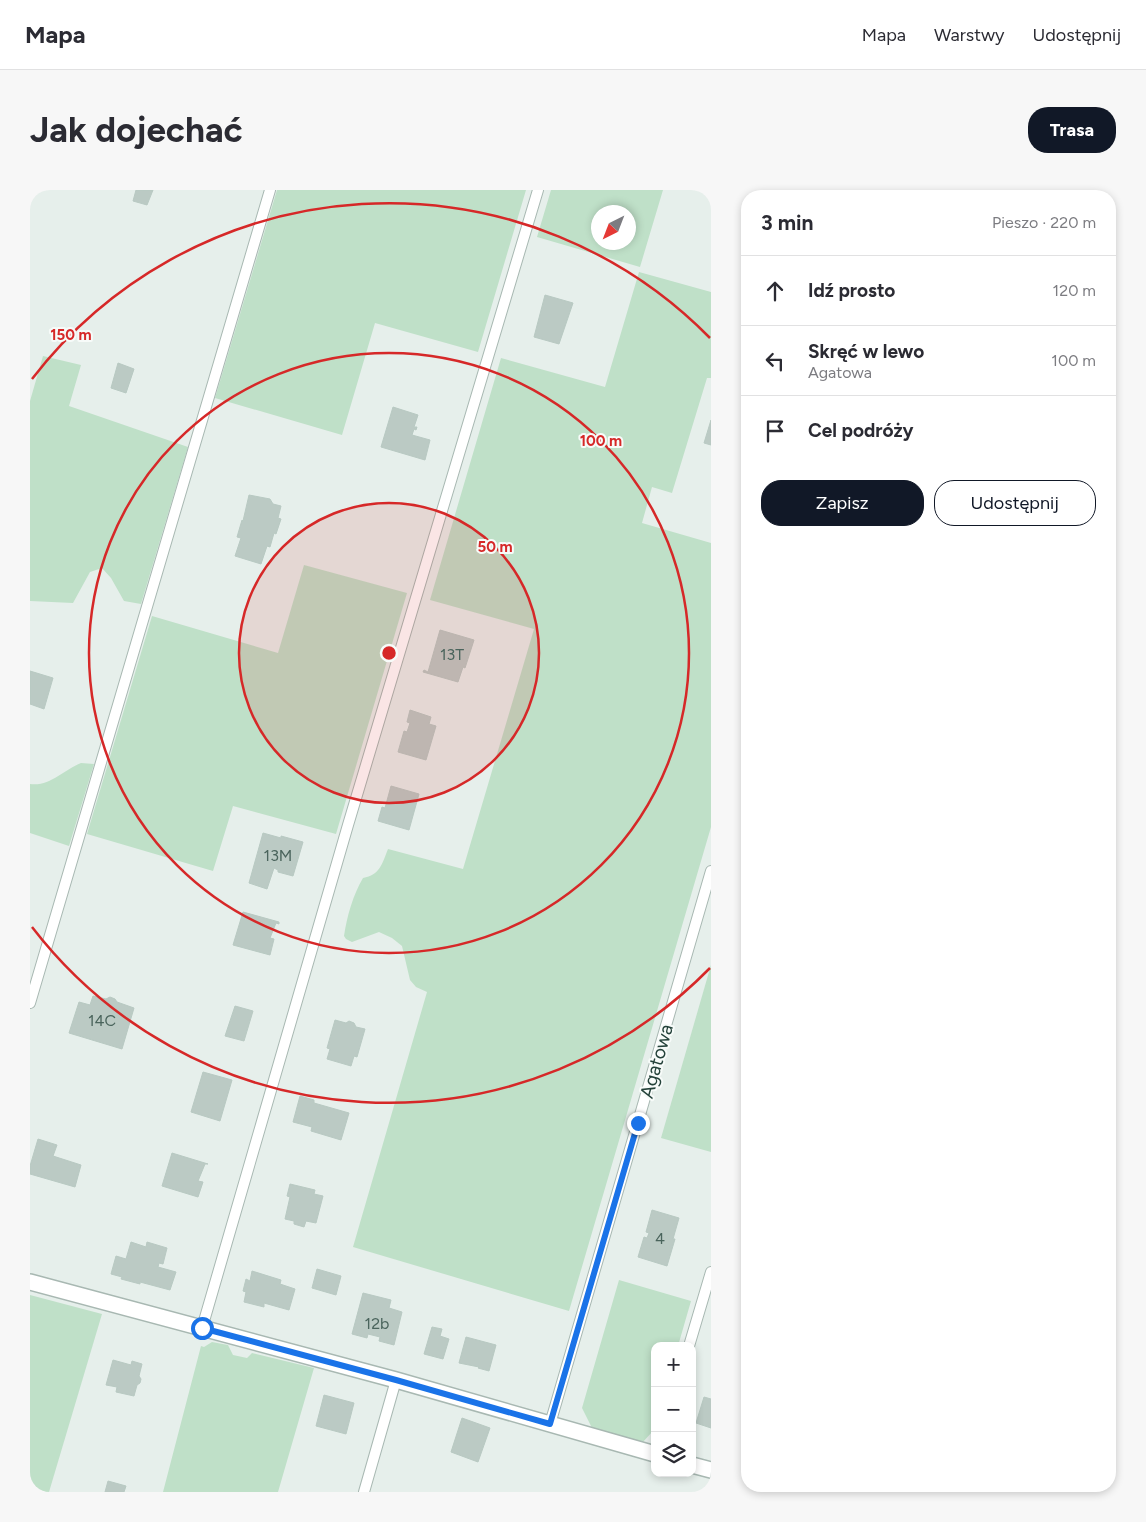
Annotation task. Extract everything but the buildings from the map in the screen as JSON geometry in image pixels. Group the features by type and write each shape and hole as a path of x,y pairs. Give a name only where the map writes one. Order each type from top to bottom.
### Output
{"street":[{"path":"30,1282 396,1380 651,1453"},
{"path":"696,1466 711,1470"}],"lane":[{"path":"30,1003 270,190"},
{"path":"202,1328 348,825 538,190"},
{"name":"Agatowa","path":"550,1424 711,871"},
{"path":"690,1342 711,1272"},
{"path":"364,1492 396,1380"}],"green space":[{"path":"277,190 526,190 478,352 375,323 342,435 215,398"},
{"path":"551,190 663,190 640,267 537,237"},
{"path":"639,272 711,292 711,378 707,378 672,493 652,487 642,523 711,543 711,827 569,1311 353,1247 427,992 416,987 410,980 402,946 392,938 379,932 352,942 344,936 351,906 359,885 363,878 369,877 380,868 388,849 463,869 534,629 430,600 501,358 605,387"},
{"path":"43,356 81,365 69,406 188,447 141,604 124,601 111,578 102,568 90,572 73,603 30,601 30,401"},
{"path":"304,565 407,593 336,834 233,806 213,871 87,834 152,616 278,653"},
{"path":"81,763 94,764 69,846 30,833 30,784 50,781"},
{"path":"711,965 711,1152 661,1138"},
{"path":"619,1280 691,1301 679,1342 651,1342 651,1433 642,1443 592,1428 582,1408"},
{"path":"30,1295 102,1314 49,1492 30,1492"},
{"path":"212,1342 228,1345 233,1355 247,1358 252,1353 314,1368 278,1492 163,1492 201,1346 204,1347"}],"route":[{"path":"202,1328 550,1424 638,1123"}]}
